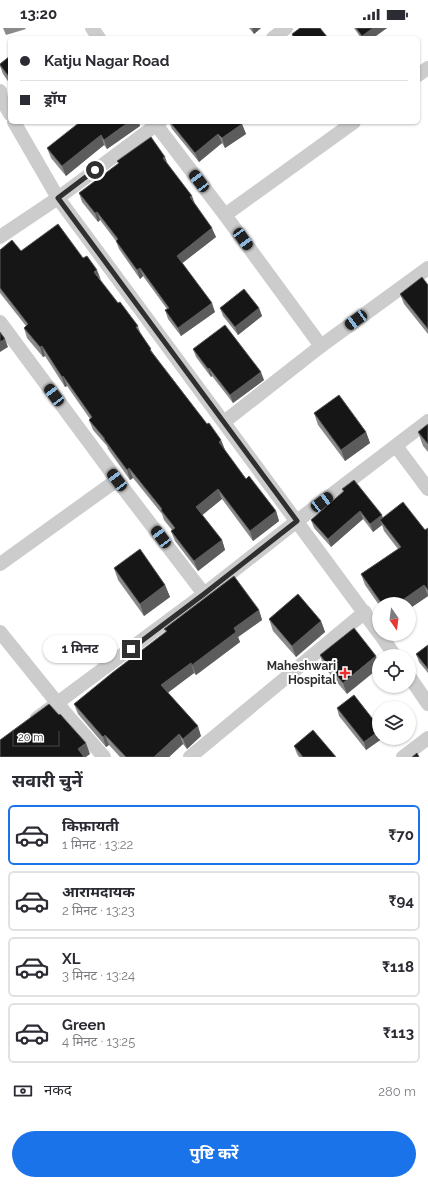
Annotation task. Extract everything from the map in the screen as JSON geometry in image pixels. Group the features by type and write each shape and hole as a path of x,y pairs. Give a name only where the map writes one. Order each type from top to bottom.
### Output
{"street":[{"path":"276,36 286,28"},
{"path":"0,91 1,98 8,110"},
{"path":"15,124 58,198 372,623"},
{"path":"0,237 58,198 156,124"},
{"path":"158,124 321,346"},
{"path":"225,215 351,124"},
{"path":"224,422 321,346 428,268"},
{"path":"0,322 204,594"},
{"path":"26,726 204,594 428,421"},
{"path":"396,446 428,489"},
{"path":"0,564 117,480"},
{"path":"190,757 365,612"},
{"path":"0,632 104,757"},
{"path":"416,686 428,704"},
{"path":"403,757 428,738"}],"building":[{"path":"300,28 320,28 326,36 293,36 292,34"},
{"path":"356,28 373,28 362,36"},
{"path":"8,58 8,75 0,65"},
{"path":"77,124 126,124 104,140 101,135 62,166 47,148"},
{"path":"172,124 242,124 222,138 218,134 195,153"},
{"path":"151,137 165,157 163,158 192,196 190,197 212,228 177,256 212,303 178,328 165,310 169,308 140,268 137,270 116,241 118,239 97,212 95,213 79,193 119,163 117,161"},
{"path":"58,224 83,258 87,256 97,270 94,272 118,303 120,302 138,326 136,327 151,349 150,350 207,424 209,423 221,440 219,442 246,479 249,476 276,511 250,531 218,489 196,507 222,540 194,561 171,531 175,528 161,510 162,509 129,468 127,470 105,439 89,420 92,417 63,376 62,377 42,346 40,347 24,328 28,324 0,288 0,250 12,240 21,251"},
{"path":"422,277 428,285 428,329 400,294"},
{"path":"244,289 259,308 235,327 220,308"},
{"path":"225,325 261,372 230,395 193,349"},
{"path":"0,332 5,339 0,342"},
{"path":"339,395 366,432 341,450 314,413"},
{"path":"428,424 428,444 418,432"},
{"path":"354,480 382,515 370,524 360,511 328,539 311,520 344,491 342,489"},
{"path":"403,502 425,530 428,528 428,590 424,585 407,597 377,597 361,574 401,547 380,520"},
{"path":"140,549 165,585 140,604 114,568"},
{"path":"234,576 259,610 234,628 236,632 192,665 191,663 161,685 198,726 183,739 179,734 154,757 126,757 105,735 103,737 74,704 167,631 164,629"},
{"path":"298,594 321,621 292,646 269,619"},
{"path":"354,628 372,651 372,659 343,683 320,655"},
{"path":"428,645 428,669 416,654"},
{"path":"354,695 372,718 372,736 364,742 337,708"},
{"path":"49,704 86,743 78,749 84,757 0,757 0,740"},
{"path":"313,730 336,757 303,757 294,746"},
{"path":"417,753 419,757 412,757"}],"place":[{"name":"Maheshwari Hospital","path":"345,673"}],"route":[{"path":"95,170 58,198 297,521 131,649"}]}
